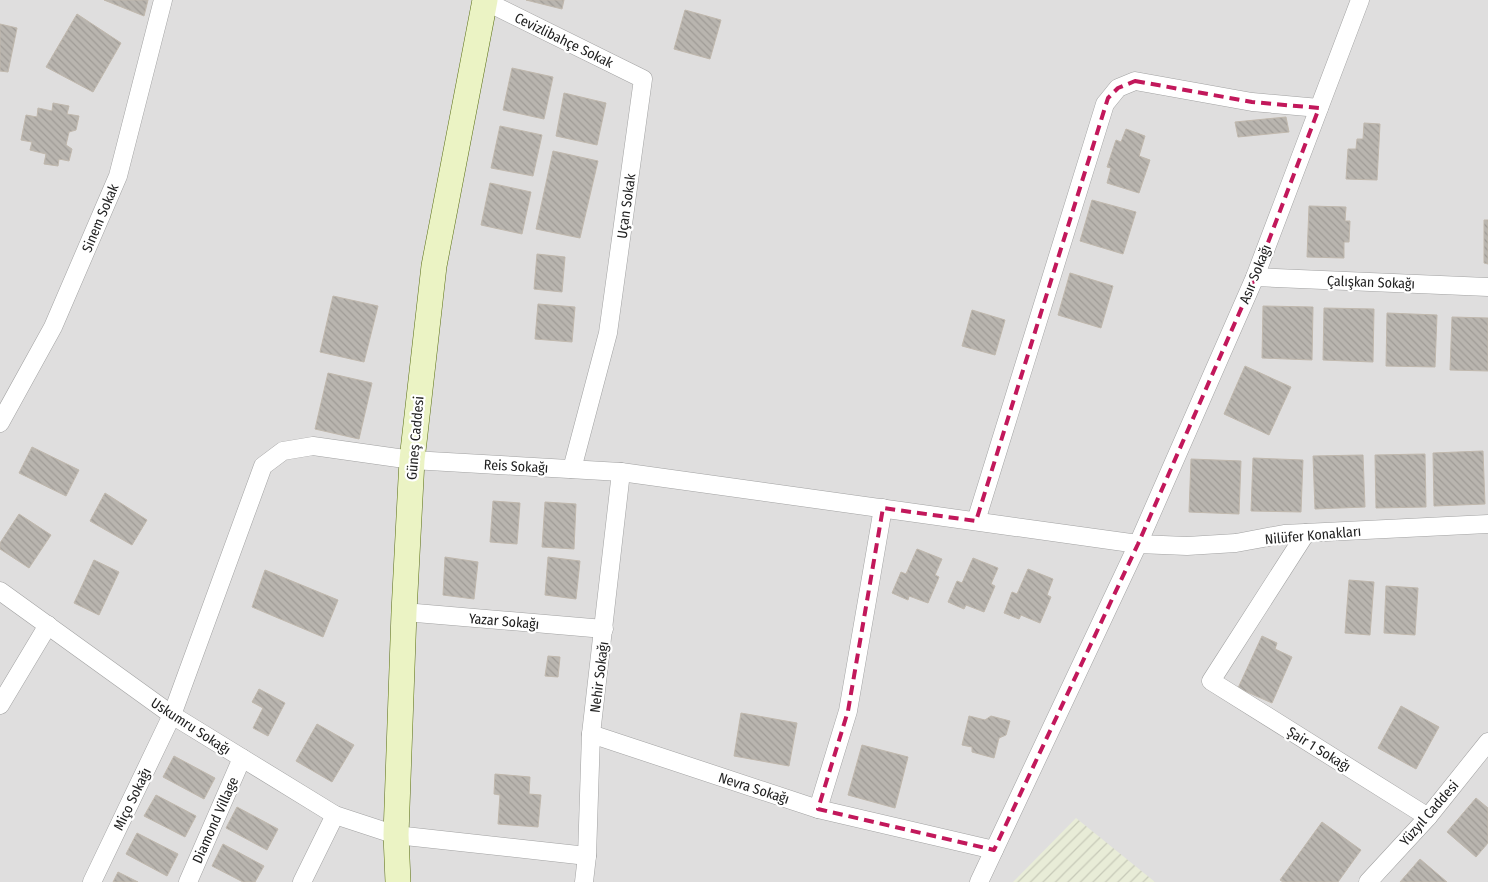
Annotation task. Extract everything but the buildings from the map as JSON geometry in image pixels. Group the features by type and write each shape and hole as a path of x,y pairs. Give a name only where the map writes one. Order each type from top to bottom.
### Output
{"main road":[{"name":"Güneş Caddesi","path":"398,882 396,835 404,612 412,460 434,266 485,0"}],"street":[{"name":"Sinem Sokak","path":"0,423 53,327 118,176 163,0"},
{"name":"Cevizlibahçe Sokak","path":"485,0 643,79"},
{"name":"Asır Sokağı","path":"979,882 1138,544 1255,277 1360,0"},
{"name":"Uçan Sokak","path":"572,469 608,333 643,79"},
{"path":"976,521 1105,104 1113,92 1126,83 1144,82 1252,102 1319,108"},
{"name":"Çalışkan Sokağı","path":"1255,277 1488,287"},
{"name":"Reis Sokağı","path":"172,715 264,466 283,451 302,446 412,460 621,472 883,508"},
{"name":"Nehir Sokağı","path":"584,882 587,856 592,734 621,472"},
{"path":"818,809 848,711 883,508"},
{"name":"Nilüfer Konakları","path":"883,508 1138,544 1187,546 1226,544 1284,534 1488,524"},
{"name":"Şair 1 Sokağı","path":"1306,533 1211,681 1428,817"},
{"name":"Uskumru Sokağı","path":"0,591 172,715 335,815 396,835 587,856"},
{"name":"Yazar Sokağı","path":"404,612 604,629"},
{"path":"0,705 48,625"},
{"name":"Miço Sokağı","path":"92,882 172,715"},
{"name":"Nevra Sokağı","path":"592,734 818,809 994,850"},
{"name":"Yüzyıl Caddesi","path":"1368,882 1428,817 1488,742"},
{"name":"Diamond Village","path":"188,882 242,758"},
{"path":"302,882 335,815"}],"highlighted area":[{"path":"1135,81 1252,102 1319,108 1255,277 1138,544 994,850 818,809 848,711 883,508 976,521 1108,98 1118,88"}],"shaded area":[{"path":"0,0 1488,0 1488,882 0,882"}],"green space":[{"path":"1076,818 1155,882 1013,882"}]}
